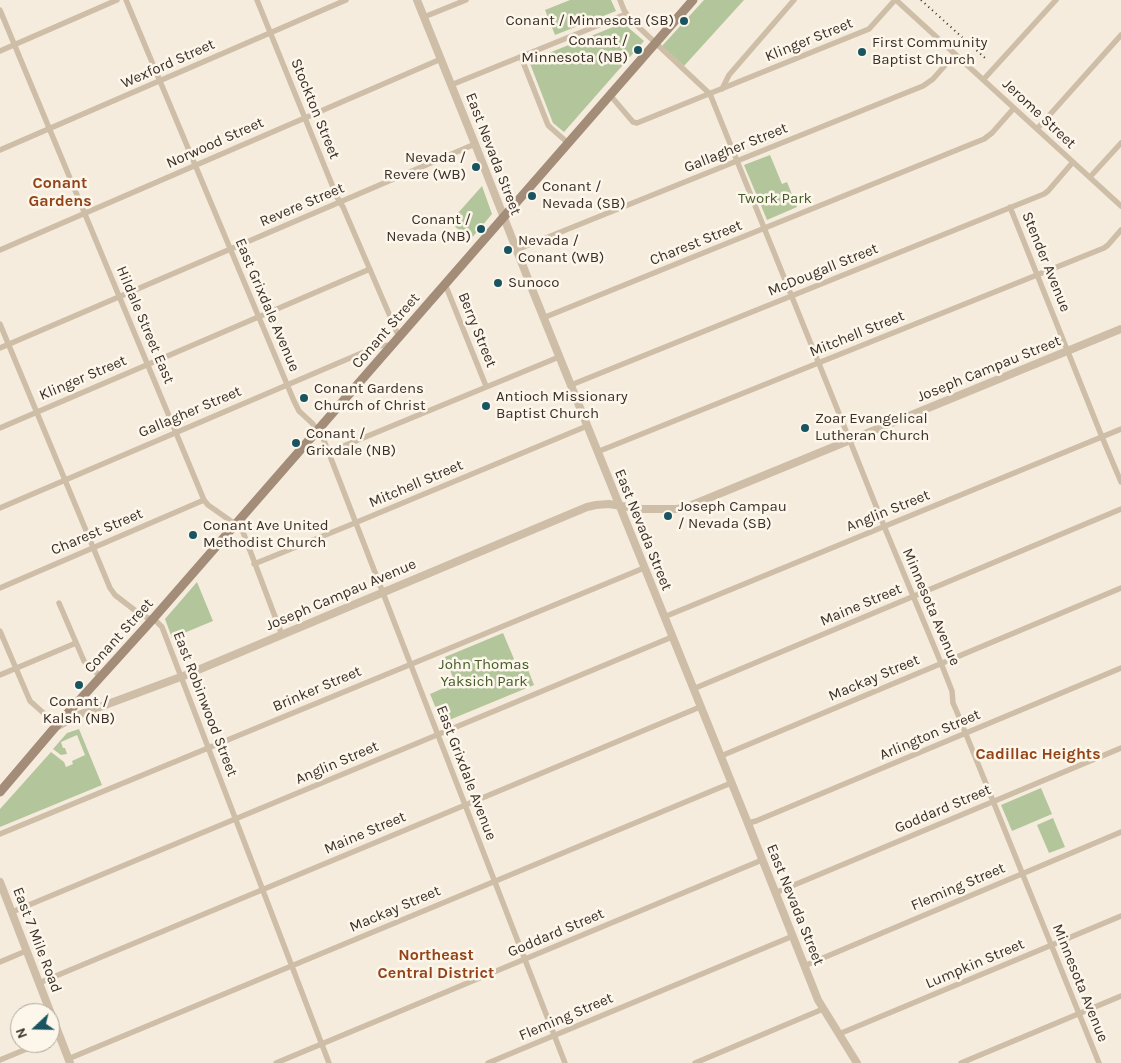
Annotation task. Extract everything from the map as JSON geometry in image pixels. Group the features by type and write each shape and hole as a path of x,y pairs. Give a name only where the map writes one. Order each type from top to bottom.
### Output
{"main road":[{"name":"Conant Street","path":"0,792 693,0"}],"street":[{"path":"0,51 117,0"},
{"name":"East Grixdale Avenue","path":"126,0 299,412 318,430 329,452 565,1063"},
{"name":"Stockton Street","path":"257,0 337,196 398,337"},
{"name":"Wexford Street","path":"0,150 346,0"},
{"name":"East Nevada Street","path":"417,0 818,1000 857,1063"},
{"path":"424,17 466,0"},
{"path":"620,0 626,14 710,94"},
{"path":"722,89 729,75 794,0"},
{"name":"Klinger Street","path":"610,94 634,122 637,123 869,29 896,0"},
{"name":"Jerome Street","path":"896,0 1121,206"},
{"path":"983,80 1056,0"},
{"name":"Hildale Street East","path":"0,10 204,500 208,505 235,524 242,532 282,635"},
{"path":"451,85 626,14"},
{"path":"1037,129 1121,35"},
{"name":"Gallagher Street","path":"516,250 923,86 933,79 955,54"},
{"path":"521,57 548,125 568,143"},
{"name":"Norwood Street","path":"0,250 441,59"},
{"name":"Minnesota Avenue","path":"710,94 941,663 952,691 956,712 1099,1063"},
{"name":"Charest Street","path":"543,318 984,139 992,133 1014,108"},
{"path":"1090,177 1121,143"},
{"name":"Revere Street","path":"0,348 475,144"},
{"name":"McDougall Street","path":"570,385 1048,191 1073,162"},
{"name":"Stender Avenue","path":"1010,207 1121,482"},
{"name":"Mitchell Street","path":"597,452 1104,248 1121,230"},
{"name":"Klinger Street","path":"0,428 370,269"},
{"name":"Berry Street","path":"445,284 486,386"},
{"name":"East Robinwood Street","path":"0,324 110,588 115,595 141,615 162,627 330,1063"},
{"name":"Joseph Campau Street","path":"642,509 677,509 687,507 1121,329"},
{"name":"Gallagher Street","path":"0,508 378,346 392,345"},
{"path":"329,452 559,356"},
{"name":"Mitchell Street","path":"254,564 587,426"},
{"name":"Anglin Street","path":"664,616 1121,429"},
{"name":"Charest Street","path":"0,588 204,500"},
{"name":"Joseph Campau Avenue","path":"56,726 81,714 181,677 587,507 619,505 642,509"},
{"name":"Maine Street","path":"693,688 1121,509"},
{"name":"Brinker Street","path":"0,834 644,568"},
{"name":"Mackay Street","path":"721,756 1121,588"},
{"path":"59,603 84,661 101,677"},
{"path":"0,631 30,701 56,726"},
{"name":"Anglin Street","path":"12,912 672,637"},
{"path":"0,675 76,643"},
{"name":"Arlington Street","path":"748,823 1121,668"},
{"name":"Maine Street","path":"39,983 700,707"},
{"name":"Goddard Street","path":"775,892 1121,748"},
{"name":"Mackay Street","path":"69,1061 731,783"},
{"name":"Fleming Street","path":"804,966 1121,832"},
{"name":"Goddard Street","path":"276,1063 762,860"},
{"name":"East 7 Mile Road","path":"0,882 47,1003"},
{"name":"Lumpkin Street","path":"839,1034 1121,916"},
{"name":"Fleming Street","path":"488,1063 792,936"},
{"path":"0,962 26,951"},
{"path":"961,1063 1121,996"},
{"path":"695,1063 823,1009"},
{"name":"East 7 Mile Road","path":"60,1038 69,1061"},
{"path":"0,1060 17,1053"}],"green space":[{"path":"570,0 611,0 616,11 555,35 545,10"},
{"path":"704,0 744,0 684,66 662,46"},
{"path":"623,23 644,41 564,132 553,123 529,61"},
{"name":"Twork Park","path":"770,155 782,184 787,182 797,207 767,220 744,165"},
{"path":"482,186 492,214 470,240 450,222"},
{"path":"197,582 213,621 172,638 165,619"},
{"name":"John Thomas Yaksich Park","path":"503,633 514,659 511,661 515,671 527,667 534,685 442,723 430,694 455,683 445,657"},
{"path":"79,729 102,785 0,827 0,809 51,752 64,762 66,767 73,764 72,761 85,755 77,735 61,742 67,754 61,755 53,749 67,733"},
{"path":"1041,788 1052,814 1012,831 1001,805"},
{"path":"1053,818 1065,847 1049,853 1037,825"}],"railway":[{"path":"921,0 985,58"}],"place":[{"name":"Conant / Minnesota (SB)","path":"684,21"},
{"name":"Conant / Minnesota (NB)","path":"638,50"},
{"name":"First Community Baptist Church","path":"862,52"},
{"name":"Nevada / Revere (WB)","path":"476,167"},
{"name":"Conant / Nevada (SB)","path":"532,196"},
{"name":"Conant / Nevada (NB)","path":"481,229"},
{"name":"Nevada / Conant (WB)","path":"508,250"},
{"name":"Sunoco","path":"498,283"},
{"name":"Conant Gardens Church of Christ","path":"304,398"},
{"name":"Antioch Missionary Baptist Church","path":"486,406"},
{"name":"Zoar Evangelical Lutheran Church","path":"805,428"},
{"name":"Conant / Grixdale (NB)","path":"296,443"},
{"name":"Joseph Campau / Nevada (SB)","path":"668,516"},
{"name":"Conant Ave United Methodist Church","path":"193,535"},
{"name":"Conant / Kalsh (NB)","path":"79,685"}],"district":[{"name":"Conant Gardens","path":"60,192"},
{"name":"Cadillac Heights","path":"1038,754"},
{"name":"Northeast Central District","path":"436,964"}]}
